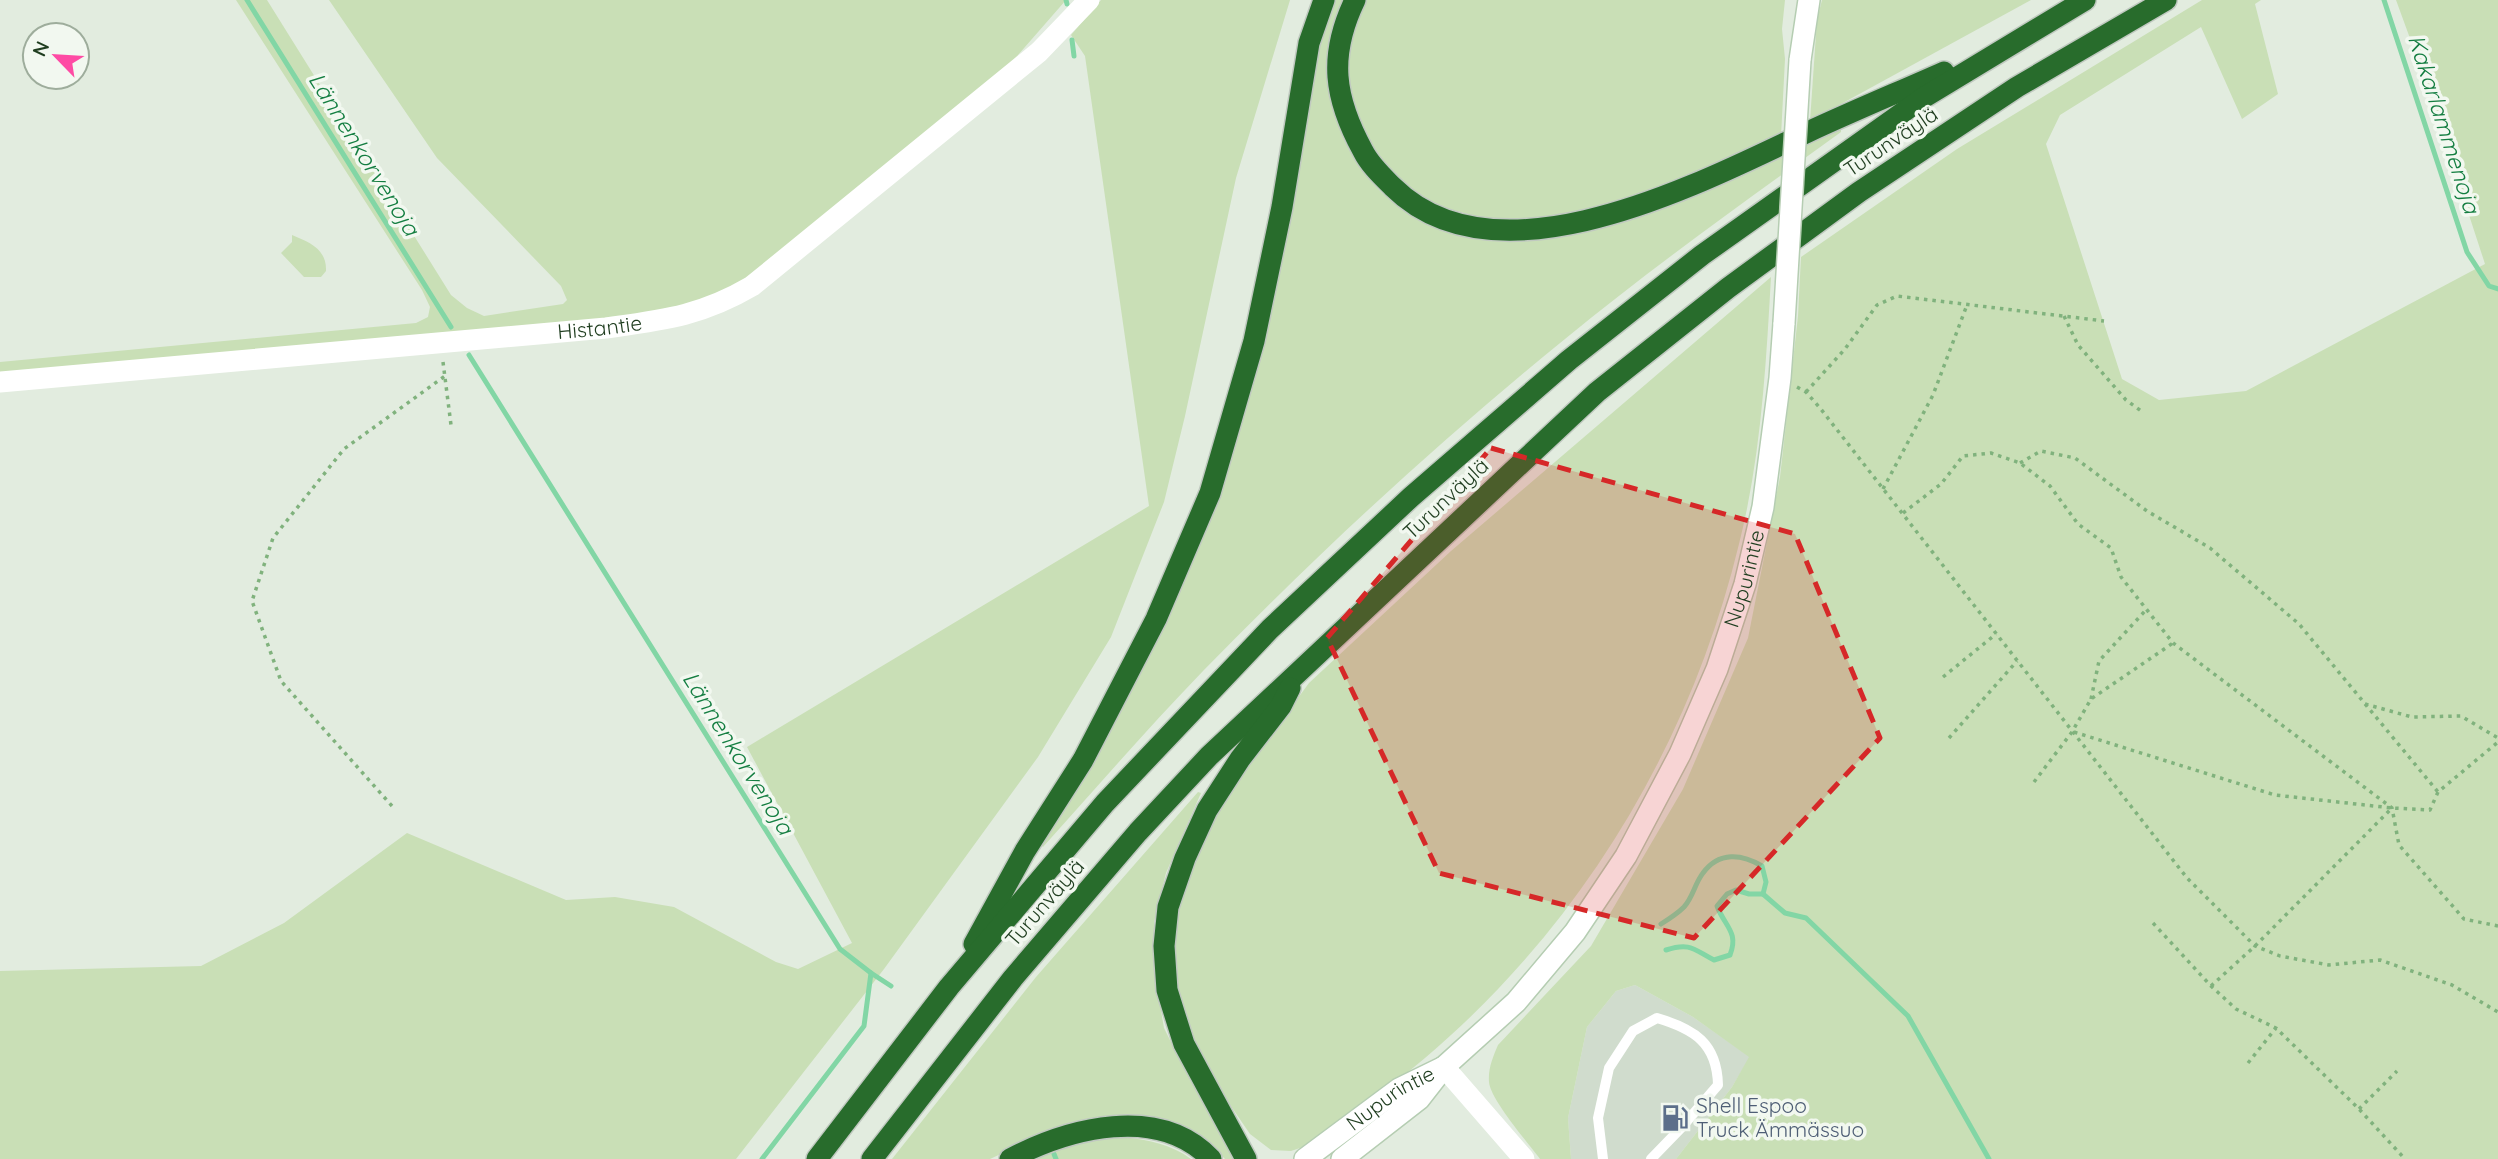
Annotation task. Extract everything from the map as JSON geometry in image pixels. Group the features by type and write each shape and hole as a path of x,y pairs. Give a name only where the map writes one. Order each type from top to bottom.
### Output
{"highway":[{"path":"949,987 1025,851 1083,760 1156,619 1210,493 1254,341 1282,207 1309,43 1324,0"},
{"path":"1355,0 1339,50 1338,89 1351,129 1368,161 1410,204 1434,217 1464,226 1499,230 1558,226 1595,218 1663,197 2010,44"},
{"name":"Turunväylä","path":"817,1159 949,987 1105,803 1270,629 1410,497 1569,360 1702,255 1923,98 2085,0"},
{"name":"Turunväylä","path":"872,1159 1013,978 1138,832 1209,757 1301,668 1597,392 1728,288 1859,192 2006,95 2166,0"},
{"path":"1246,1159 1184,1044 1167,990 1164,946 1168,907 1185,858 1207,810 1240,759 1281,706 1301,668"},
{"path":"1010,1159 1058,1139 1115,1125 1149,1127 1179,1137 1205,1152 1211,1159"}],"main road":[{"name":"Histantie","path":"0,382 606,328 701,312 752,286 1040,52 1089,0"},
{"name":"Nupurintie","path":"1342,1159 1419,1099 1444,1067 1516,1002 1575,932 1626,856 1680,754 1717,669 1745,584 1763,507 1780,378 1800,60 1809,0"},
{"name":"Nupurintie","path":"1305,1159 1399,1090 1444,1067"},
{"path":"1444,1067 1524,1159"}],"lane":[{"path":"1602,1159 1598,1118 1609,1068 1633,1031 1657,1018 1685,1029 1708,1046 1718,1067 1718,1085 1651,1159"}],"path":[{"path":"1806,392 1845,349 1877,305 1897,296 2104,321"},
{"path":"1883,489 1934,395 1967,305"},
{"path":"2064,316 2078,345 2126,400 2144,413"},
{"path":"440,342 451,425"},
{"path":"392,806 281,681 252,601 273,538 344,449 445,376"},
{"path":"1780,378 1806,392 2188,877 2255,946 2280,956 2329,965 2380,960 2452,985 2498,1012"},
{"path":"2020,463 2041,451 2075,458 2147,511 2210,548 2299,624 2438,792"},
{"path":"1903,513 1941,484 1962,456 1991,453 2020,463 2050,486 2078,524 2111,548 2121,577 2145,611 2173,643 2392,808 2399,845 2464,919 2498,926"},
{"path":"2034,782 2072,732 2091,699 2099,661 2145,611"},
{"path":"1943,677 1996,634"},
{"path":"2091,699 2173,643"},
{"path":"1950,738 2017,661"},
{"path":"2072,732 2275,795 2430,810 2438,792 2498,740 2461,716 2412,717 2365,704"},
{"path":"2211,986 2255,946 2392,808"},
{"path":"2153,923 2236,1009 2276,1028 2359,1109 2405,1159"},
{"path":"2248,1063 2276,1028"},
{"path":"2359,1109 2397,1071"}],"highlighted area":[{"path":"1491,448 1795,534 1880,738 1694,938 1439,873 1327,638"}],"shaded area":[{"path":"1635,985 1693,1017 1750,1057 1732,1087 1676,1159 1571,1159 1568,1118 1587,1027 1616,991"}],"green space":[{"path":"236,0 267,0 451,295 467,308 484,316 563,304 567,300 561,286 437,158 329,0 1066,0 1011,63 737,287 671,311 0,377 0,362 416,323 428,317 430,307 422,290"},
{"path":"1101,0 1290,0 1236,178 1164,502 1111,637 1038,757 884,969 736,1159 0,1159 0,971 201,966 284,923 407,833 566,900 615,897 674,907 776,962 798,969 852,943 747,747 1149,506 1085,56 1071,35"},
{"path":"1333,0 1344,0 1334,29 1330,89 1336,118 1347,145 1362,171 1383,193 1407,212 1462,234 1679,199 1841,129 1841,132 1599,312 1425,458 1290,584 1203,671 1043,847 1041,845 1134,685 1203,529 1313,62"},
{"path":"1363,0 1785,0 1782,29 1785,59 1781,136 1665,187 1565,217 1493,221 1424,202 1373,153 1346,85 1347,43"},
{"path":"1822,0 2031,0 1810,121 1817,20"},
{"path":"2202,0 2261,0 2255,4 2278,94 2242,119 2201,27 2060,115 2046,144 2122,379 2159,400 2246,391 2485,264 2396,0 2498,0 2498,1159 1676,1159 1732,1087 1749,1057 1693,1017 1635,985 1616,991 1587,1027 1568,1118 1571,1159 1540,1159 1491,1090 1491,1063 1498,1045 1591,946 1683,789 1748,638 1780,477 1798,316 1801,257 1957,149"},
{"path":"292,235 316,247 320,252 326,263 326,271 321,277 304,277 281,253 292,242"},
{"path":"1771,277 1757,445 1739,544 1718,618 1692,690 1660,759 1623,826 1581,889 1534,950 1482,1006 1425,1058 1312,1144 1291,1151 1271,1150 1250,1134 1213,1080 1183,1018 1173,954 1179,906 1194,860 1215,816 1242,774 1309,683 1451,551"},
{"path":"1198,792 1201,793 1166,873 1154,922 1154,970 1164,1028 1191,1082 1239,1159 1225,1159 1205,1139 1172,1125 1098,1119 1054,1129 990,1159 892,1159 1036,977"},
{"path":"1123,1137 1159,1144 1191,1159 1035,1159 1080,1140"}],"waterway":[{"name":"Lännenkorvenoja","path":"247,0 451,327"},
{"path":"1066,0 1067,4"},
{"name":"Kakarlammenoja","path":"2384,0 2467,252 2489,286 2498,289"},
{"path":"1072,40 1074,56"},
{"name":"Lännenkorvenoja","path":"469,355 840,949 871,973 864,1026 762,1159"},
{"path":"1661,924 1684,907 1700,877 1716,861 1739,857 1762,866 1766,882 1763,894 1785,913 1806,918 1908,1016 1989,1159"},
{"path":"1666,950 1687,947 1714,960 1730,955 1732,935 1717,906 1727,894 1736,890 1763,894"},
{"path":"871,973 891,986"},
{"path":"1054,1154 1056,1159"}],"place":[{"name":"Shell Espoo Truck Ämmässuo","path":"1675,1118"}]}
